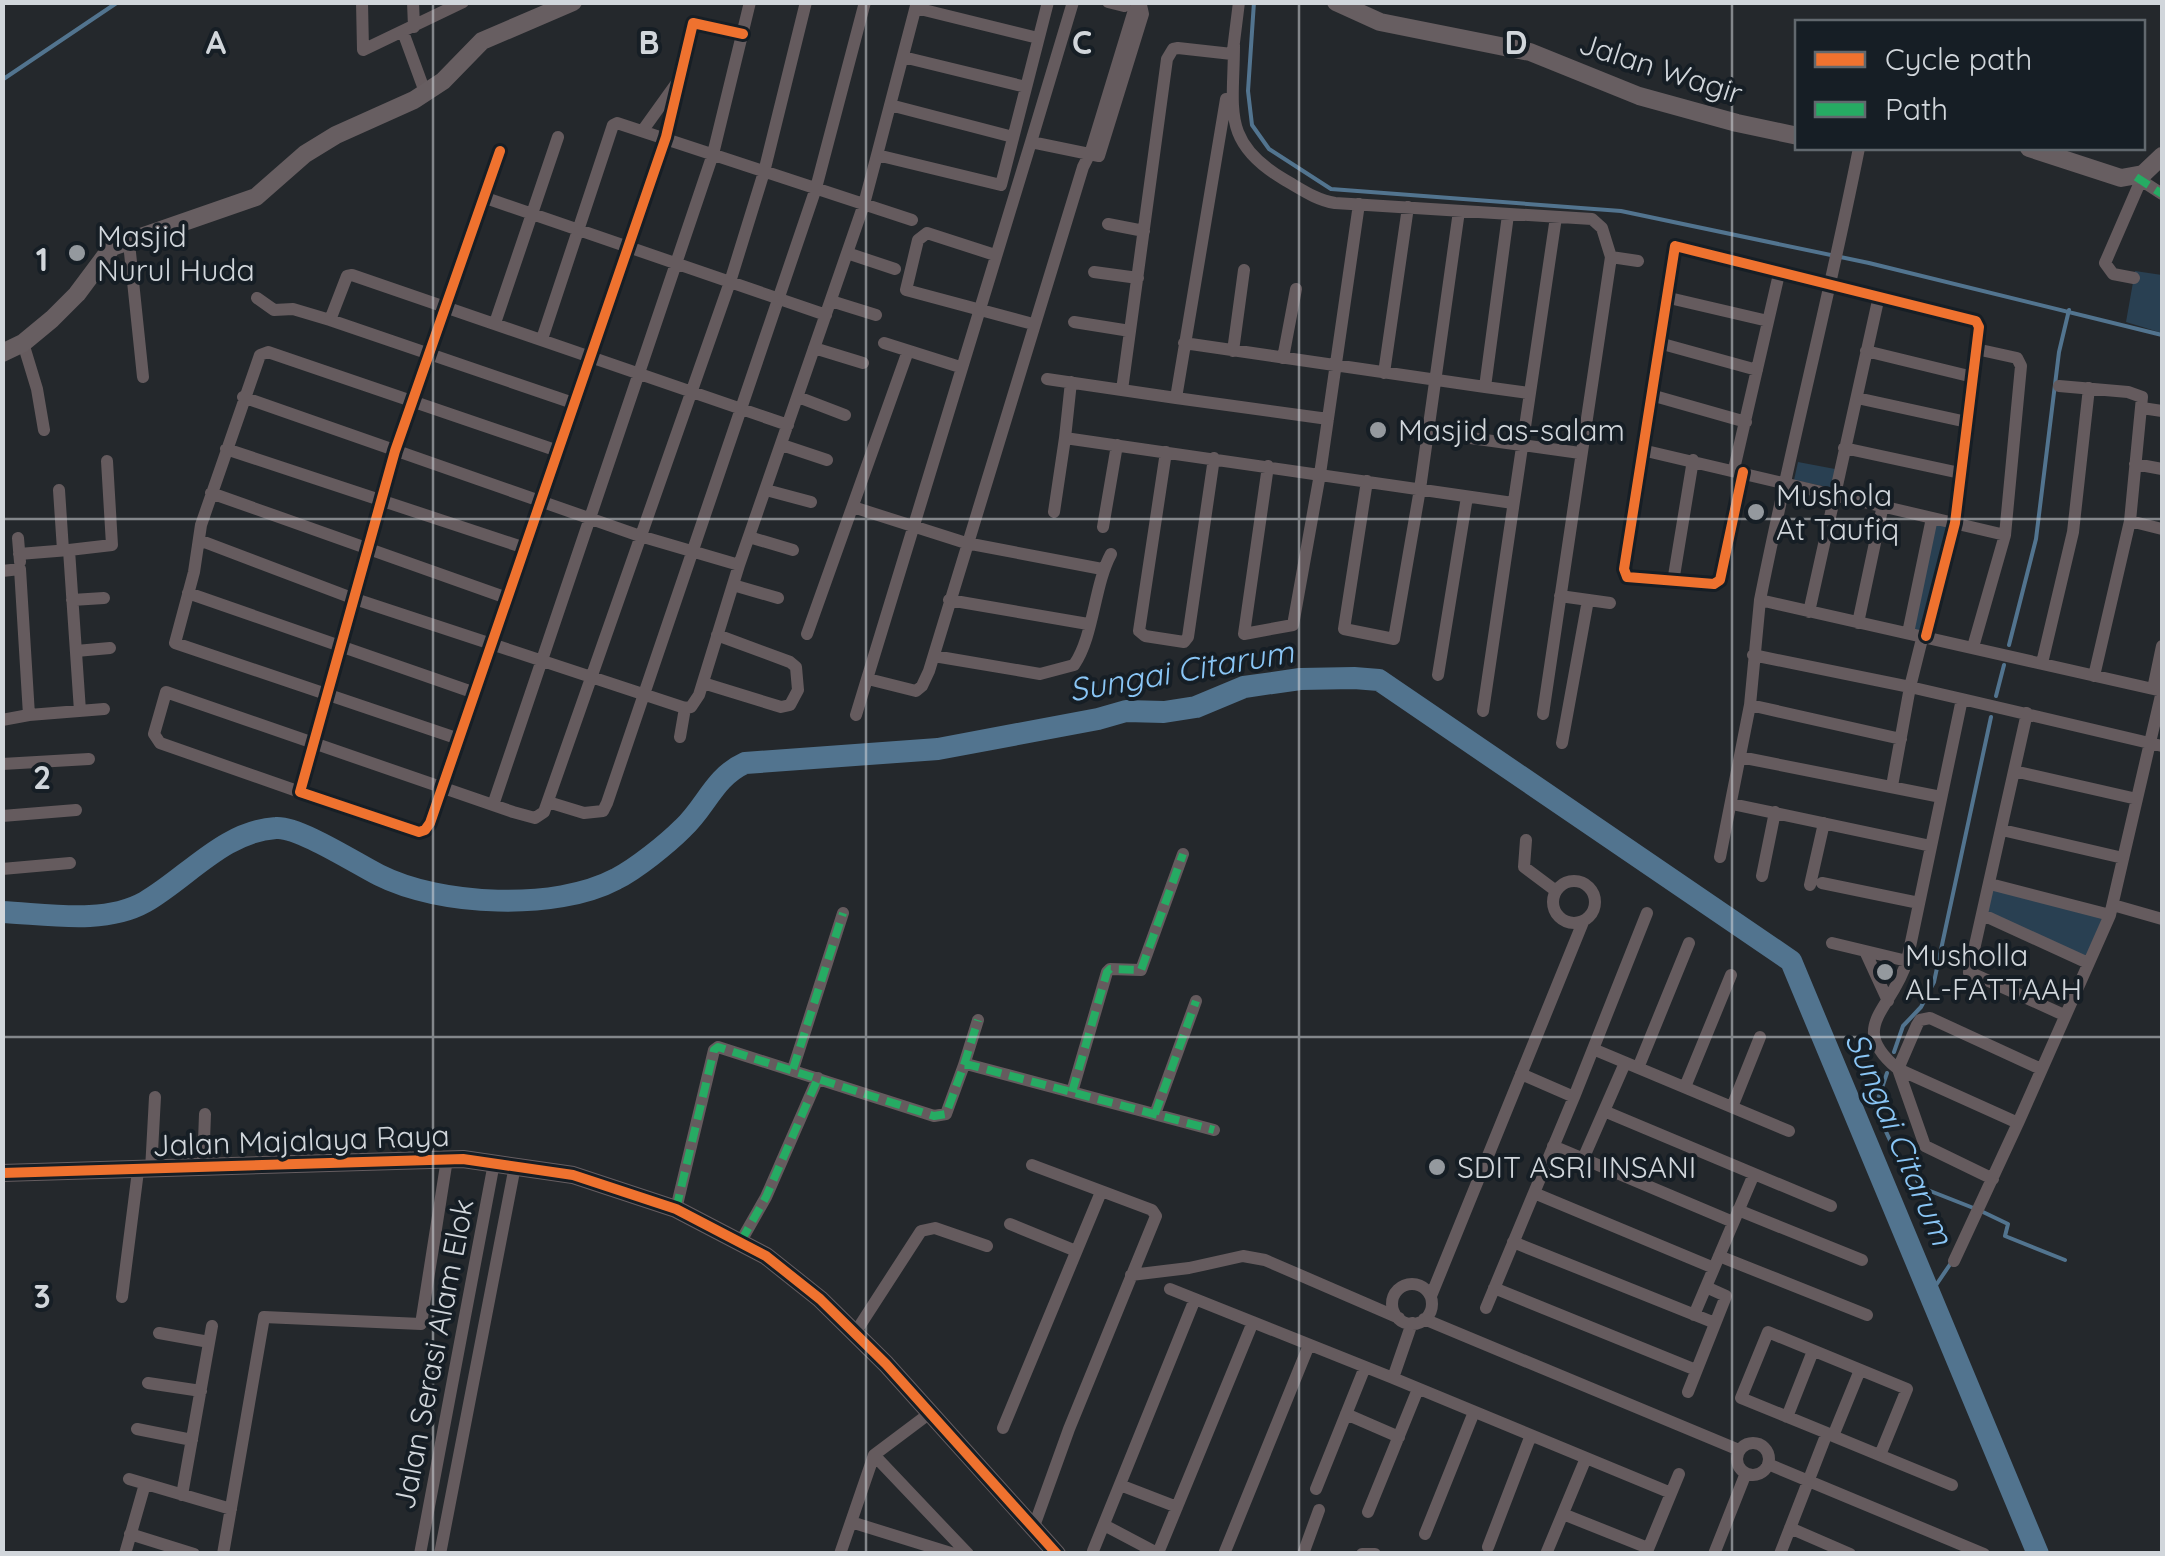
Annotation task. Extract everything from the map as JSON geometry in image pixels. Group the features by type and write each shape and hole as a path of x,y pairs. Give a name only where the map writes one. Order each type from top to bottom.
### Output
{"street":[{"path":"362,2 363,50 463,2"},
{"path":"413,2 408,29 425,92"},
{"path":"2,352 24,343 70,301 112,247 256,197 305,154 443,81 482,42 573,2"},
{"path":"493,805 713,154 750,2"},
{"path":"742,34 693,23 666,137 630,247 573,403 525,548 474,693 459,738 442,788 430,823 419,832 160,743 154,734 166,692 312,744 442,788 493,805 535,818 544,812 730,282 764,172 806,2"},
{"path":"548,802 584,813 603,810 816,188 865,2"},
{"path":"877,155 1001,184 1048,2"},
{"path":"856,715 1073,2"},
{"path":"1108,2 1124,6"},
{"path":"1176,398 1239,2"},
{"name":"Jalan Wagir","path":"1336,2 1380,22 1530,52 1639,96 1795,135"},
{"path":"868,680 916,691 922,686 1083,166 1134,10 1141,4"},
{"path":"199,540 352,598 684,708 696,702 739,565 864,204 916,5 1038,38"},
{"path":"1122,390 1170,54 1178,48 1233,50"},
{"path":"1233,50 1232,118 1247,148 1270,171 1313,196 1326,201 1592,219 1598,223 1610,257 1544,714"},
{"path":"902,58 1026,87"},
{"path":"642,130 680,78"},
{"path":"890,105 1014,137"},
{"path":"542,339 613,125 622,123 912,220"},
{"path":"495,323 558,137"},
{"path":"1031,142 1089,157"},
{"path":"1720,857 1750,705 1760,600 1783,482 1859,150"},
{"path":"2035,150 2122,178 2138,179 2162,194"},
{"path":"300,792 394,451 500,151"},
{"path":"2134,278 2113,274 2105,263 2138,179 2162,156"},
{"path":"484,197 778,298 876,315"},
{"path":"1268,466 1244,634 1294,625 1359,204"},
{"path":"1384,372 1408,207"},
{"path":"1367,481 1344,629 1394,639 1420,489 1458,211"},
{"path":"1484,387 1508,215"},
{"path":"1484,712 1556,217"},
{"path":"1108,224 1144,231"},
{"path":"995,256 926,233 918,240 906,290 1033,324"},
{"path":"128,243 144,377"},
{"path":"1779,274 1746,422 1720,580 1714,584 1673,582 1627,576 1624,569 1675,246 1976,321 1979,327 1955,523 1919,634"},
{"path":"847,253 895,270"},
{"path":"1610,257 1638,261"},
{"path":"1233,350 1244,270"},
{"path":"1094,272 1138,278"},
{"path":"330,320 341,286 352,275 788,425"},
{"path":"1283,358 1296,289"},
{"path":"1810,612 1879,296"},
{"path":"1665,297 1768,321"},
{"path":"257,298 274,310 293,309 330,320 573,403"},
{"path":"1074,322 1130,331"},
{"path":"24,343 44,430"},
{"path":"884,343 960,367"},
{"path":"1184,343 1529,393"},
{"path":"1659,343 1757,370"},
{"path":"814,348 863,363"},
{"path":"1973,648 2004,535 2021,366 2017,358 1976,350"},
{"path":"807,634 908,351"},
{"path":"1866,351 1973,377"},
{"path":"459,738 175,642 211,493 243,397 264,352 558,450"},
{"path":"1047,379 1328,418"},
{"path":"1054,512 1072,382"},
{"path":"2059,386 2142,397 2130,521 2094,676"},
{"path":"2042,662 2073,532 2089,388"},
{"path":"1651,395 1746,422"},
{"path":"243,397 640,536 739,565"},
{"path":"798,397 845,415"},
{"path":"1857,398 1968,422"},
{"path":"2142,408 2162,411"},
{"path":"1427,432 1580,454"},
{"path":"1065,438 1513,503"},
{"path":"782,445 827,460"},
{"path":"1103,527 1117,445"},
{"path":"1844,448 1960,473"},
{"path":"226,449 525,548"},
{"path":"1642,450 2004,535"},
{"path":"1166,452 1139,631 1146,636 1184,642 1188,637 1214,458"},
{"path":"1673,582 1693,460"},
{"path":"19,554 112,545 107,461"},
{"path":"2135,464 2162,470"},
{"path":"59,490 80,711"},
{"path":"766,490 811,502"},
{"path":"211,493 507,598"},
{"path":"1438,675 1468,496"},
{"path":"1858,623 1883,505"},
{"path":"853,507 966,543 1102,569"},
{"path":"1892,786 1919,634 1932,518"},
{"path":"2130,521 2162,529"},
{"path":"18,538 29,715"},
{"path":"749,538 793,550"},
{"path":"934,656 988,668 1048,674 1076,663 1103,580 1102,569 1111,554"},
{"path":"2,571 20,569"},
{"path":"733,585 778,598"},
{"path":"188,594 474,693"},
{"path":"1560,596 1610,603"},
{"path":"72,600 104,598"},
{"path":"949,600 1088,624"},
{"path":"1562,743 1588,600"},
{"path":"1760,600 2159,691"},
{"path":"702,683 782,706 790,705 798,690 796,667 790,662 718,634"},
{"path":"1954,1261 2111,910 2137,800 2156,744 2162,646"},
{"path":"76,651 110,648"},
{"path":"1754,655 2156,744"},
{"path":"1962,699 1907,961 1872,1037 1883,1056 1898,1068 2018,1123"},
{"path":"1750,705 1901,739"},
{"path":"2,720 104,708"},
{"path":"680,736 684,708"},
{"path":"2026,713 1969,972 2064,1015"},
{"path":"1740,757 1941,796"},
{"path":"2,764 89,759"},
{"path":"2014,771 2137,800"},
{"path":"1732,804 1931,846"},
{"path":"2,816 76,810"},
{"path":"1762,876 1775,812"},
{"path":"1824,822 1816,884 1919,903"},
{"path":"2002,830 2122,858"},
{"path":"1526,840 1524,867 1556,892"},
{"path":"1072,1092 1107,972 1141,970 1183,854"},
{"path":"2,869 70,863"},
{"path":"1393,1378 1412,1320 1432,1308 1431,1296 1583,922 1595,905 1588,886 1567,882 1556,892 1553,904 1558,917 1570,924 1583,922"},
{"path":"1990,884 2162,920"},
{"path":"1486,1308 1647,913"},
{"path":"793,1069 843,914"},
{"path":"1983,915 2088,963"},
{"path":"1583,1159 1690,943"},
{"path":"1832,943 1907,961"},
{"path":"1864,951 1888,1001"},
{"path":"1685,1088 1732,975"},
{"path":"1155,1114 1196,1001"},
{"path":"1993,1179 1925,1146 1898,1068 1920,1020 1930,1018 2041,1069"},
{"path":"676,1210 716,1047 940,1117 948,1109 978,1020"},
{"path":"1732,1107 1760,1037"},
{"path":"1593,1050 1789,1131"},
{"path":"964,1065 1214,1130"},
{"path":"1521,1074 1574,1097"},
{"path":"741,1241 766,1198 818,1078"},
{"path":"122,1297 155,1097"},
{"path":"1604,1111 1831,1206"},
{"path":"203,1168 205,1114"},
{"path":"1553,1146 1862,1260"},
{"path":"223,1554 264,1316 421,1324 447,1159"},
{"name":"Jalan Majalaya Raya","path":"2,1173 447,1159 573,1176 676,1210 766,1256 820,1299 856,1333 1057,1554"},
{"name":"Jalan Serasi Alam Elok","path":"420,1554 494,1163"},
{"path":"1032,1165 1155,1212 1068,1429 1033,1529"},
{"name":"Jalan Serasi Alam Elok","path":"440,1554 515,1166"},
{"path":"1694,1314 1754,1174"},
{"path":"1002,1428 1100,1192"},
{"path":"1534,1194 1867,1315"},
{"path":"486,1214 506,1218"},
{"path":"1010,1224 1076,1251"},
{"path":"856,1333 921,1231 935,1228 987,1246"},
{"path":"1513,1242 1715,1323"},
{"path":"1130,1275 1243,1256 1265,1260 1739,1450"},
{"path":"1360,1300 1417,1284 1445,1262"},
{"path":"1417,1284 1431,1296"},
{"path":"1688,1392 1726,1296 1706,1287"},
{"path":"1494,1288 1696,1370"},
{"path":"1170,1289 1671,1493"},
{"path":"1396,1293 1393,1306 1412,1320"},
{"path":"1094,1551 1195,1299"},
{"path":"1104,1525 1158,1553 1253,1322"},
{"path":"182,1495 212,1326"},
{"path":"1880,1455 1906,1389 1768,1332 1742,1398 1952,1485"},
{"path":"160,1333 209,1342"},
{"path":"1224,1554 1309,1345"},
{"path":"1788,1417 1813,1351"},
{"path":"1316,1489 1366,1367"},
{"path":"1780,1554 1808,1481 1860,1370"},
{"path":"148,1383 200,1392"},
{"path":"1368,1512 1418,1388"},
{"path":"1424,1534 1474,1412"},
{"path":"840,1554 874,1455 930,1414"},
{"path":"1346,1414 1398,1437"},
{"path":"137,1429 192,1440"},
{"path":"1488,1547 1531,1435"},
{"path":"1750,1443 1761,1445 1768,1453 1768,1464 1759,1474 1746,1473 1737,1464 1739,1450 1750,1443"},
{"path":"874,1455 968,1554"},
{"path":"1546,1554 1586,1458"},
{"path":"1768,1464 1984,1554"},
{"path":"1714,1554 1746,1473"},
{"path":"1563,1514 1647,1551 1679,1474"},
{"path":"129,1479 231,1509"},
{"path":"125,1554 145,1484"},
{"path":"1120,1485 1177,1508"},
{"path":"1303,1554 1318,1510"},
{"path":"851,1522 954,1554"},
{"path":"1790,1528 1850,1554"},
{"path":"130,1534 194,1554"},
{"path":"1362,1554 1374,1554"}],"shaded area":[{"path":"2135,271 2162,275 2162,333 2126,322"},
{"path":"1798,462 1835,469 1832,488 1794,480"},
{"path":"1932,518 1955,523 1926,636 1908,633"},
{"path":"1990,884 2110,915 2088,963 1983,915"}],"waterway":[{"path":"2,80 118,2"},
{"path":"1254,2 1248,91 1252,125 1269,149 1331,189 1621,211 1869,263 2162,335"},
{"path":"2009,645 2036,539 2059,352 2069,310"},
{"path":"1996,696 2004,665"},
{"name":"Sungai Citarum","path":"2,912 94,916 129,909 161,892 223,846 257,831 276,828 312,839 379,875 433,893 498,901 562,896 616,879 642,863 691,820 725,776 745,763 938,749 1126,711 1164,712 1196,707 1244,687 1300,679 1379,680 1791,961 2038,1554"},
{"path":"1894,1052 1903,1026 1921,1007 1934,982 1991,717"},
{"path":"1887,1073 1875,1108 1901,1164 1914,1174 1920,1187 1976,1209"},
{"path":"1983,1212 2008,1224 2005,1236 2065,1260"},
{"path":"1930,1294 1951,1263"}],"marked path":[{"path":"2136,177 2162,194"},
{"path":"1072,1092 1107,972 1141,970 1183,854"},
{"path":"793,1069 843,913"},
{"path":"1155,1114 1196,1001"},
{"path":"964,1065 978,1020"},
{"path":"676,1209 714,1050 718,1047 934,1116 946,1114 964,1065 970,1065 1214,1130"},
{"path":"741,1241 766,1197 818,1078"}],"cycle path":[{"path":"500,151 395,451 300,792 419,832 430,823 666,137 693,23 743,34"},
{"path":"1743,472 1720,580 1714,584 1627,577 1624,569 1675,246 1976,321 1979,327 1955,523 1926,636"},
{"path":"2,1173 463,1159 573,1175 676,1209 766,1256 820,1299 886,1364 1057,1554"}],"place":[{"name":"Masjid Nurul Huda","path":"77,253"},
{"name":"Masjid as-salam","path":"1378,430"},
{"name":"Mushola At Taufiq","path":"1756,512"},
{"name":"Musholla AL-FATTAAH","path":"1885,972"},
{"name":"SDIT ASRI INSANI","path":"1437,1167"}]}
